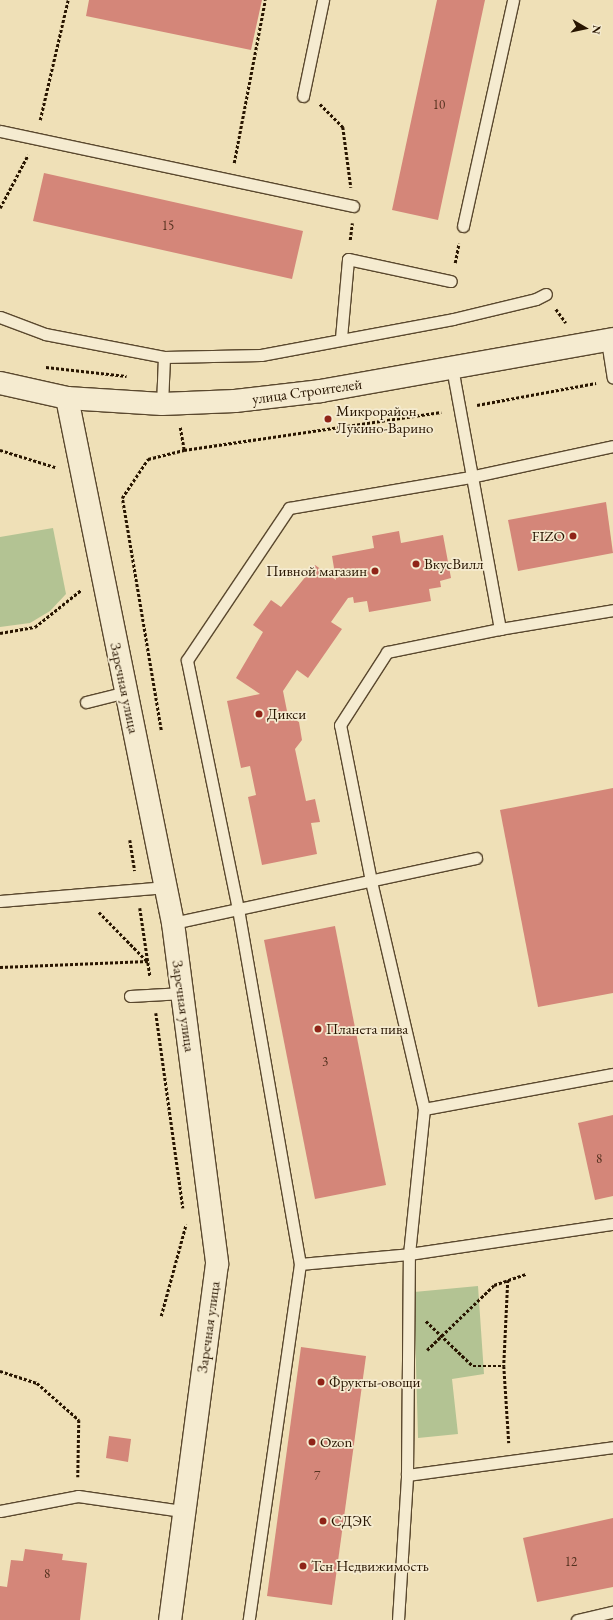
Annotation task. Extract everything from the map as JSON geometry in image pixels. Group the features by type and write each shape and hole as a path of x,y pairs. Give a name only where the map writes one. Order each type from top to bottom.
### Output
{"street":[{"name":"улица Строителей","path":"0,383 67,398 169,403 235,401 298,394 610,340"},
{"name":"Заречная улица","path":"67,398 101,573 173,923 217,1264 182,1511 170,1620"}],"lane":[{"path":"303,96 322,0"},
{"path":"463,226 513,0"},
{"path":"0,131 230,182 353,206"},
{"path":"341,338 348,259 451,281"},
{"path":"0,317 45,334 164,357 260,355 341,338 453,319 536,299 546,294"},
{"path":"610,340 613,378"},
{"path":"164,357 163,380 169,403"},
{"path":"452,368 470,477 500,629"},
{"path":"249,1620 300,1264 238,909 187,660 288,508 470,477 613,446"},
{"path":"398,1620 407,1475 409,1254 424,1109 371,881 340,725 387,652 500,629 613,610"},
{"path":"86,702 126,692"},
{"path":"173,923 476,858"},
{"path":"0,901 166,887"},
{"path":"130,996 183,993"},
{"path":"424,1109 613,1074"},
{"path":"300,1264 409,1254 613,1224"},
{"path":"407,1475 613,1447"},
{"path":"0,1511 78,1496 182,1511"},
{"path":"577,1620 613,1612"}],"path":[{"path":"0,208 36,139 68,0"},
{"path":"230,182 265,0"},
{"path":"303,96 320,104 343,127 353,206 348,259"},
{"path":"546,294 569,327"},
{"path":"40,366 163,380"},
{"path":"122,498 148,458 184,450 459,409 598,382"},
{"path":"169,403 184,450"},
{"path":"0,450 55,467"},
{"path":"0,633 35,627 59,611 101,573"},
{"path":"82,895 148,961 184,1212"},
{"path":"0,967 148,961"},
{"path":"161,1316 186,1227 185,1219"},
{"path":"408,1368 494,1285 526,1274"},
{"path":"508,1280 504,1366 510,1461"},
{"path":"409,1304 473,1366 504,1366"},
{"path":"0,1372 37,1383 79,1420 78,1496"}],"green space":[{"path":"53,528 66,594 50,611 30,623 0,627 0,537"},
{"path":"478,1286 484,1374 452,1379 458,1434 418,1438 414,1292"}],"building":[{"path":"89,0 262,0 251,50 86,16"},
{"path":"437,0 485,0 438,220 392,210"},
{"path":"44,173 303,231 292,279 33,221"},
{"path":"606,502 613,553 518,571 508,520"},
{"path":"399,531 401,543 443,535 451,578 440,581 441,587 429,589 431,601 369,612 367,601 354,603 353,597 348,598 331,622 342,629 308,678 297,670 283,691 288,716 299,722 302,740 295,749 306,801 315,799 320,822 311,823 317,854 262,865 248,797 256,795 250,766 241,768 227,701 260,694 236,678 263,632 253,625 271,600 281,607 315,565 336,580 332,556 374,548 372,536"},
{"path":"613,788 613,993 538,1007 500,810"},
{"path":"335,926 386,1185 315,1199 264,940"},
{"path":"613,1115 613,1196 595,1200 578,1123"},
{"path":"301,1347 366,1356 332,1605 267,1596"},
{"path":"109,1436 131,1439 128,1462 106,1458"},
{"path":"613,1518 613,1587 537,1602 523,1538"},
{"path":"25,1549 63,1554 62,1560 87,1563 80,1620 0,1620 0,1586 7,1587 11,1560 23,1561"}],"place":[{"name":"Микрорайон Лукино-Варино","path":"328,419"},
{"name":"FIZO","path":"573,536"},
{"name":"ВкусВилл","path":"416,564"},
{"name":"Пивной магазин","path":"375,571"},
{"name":"Дикси","path":"259,714"},
{"name":"Планета пива","path":"318,1029"},
{"name":"Фрукты-овощи","path":"321,1382"},
{"name":"Ozon","path":"312,1442"},
{"name":"СДЭК","path":"323,1521"},
{"name":"Тсн Недвижимость","path":"303,1566"}]}
